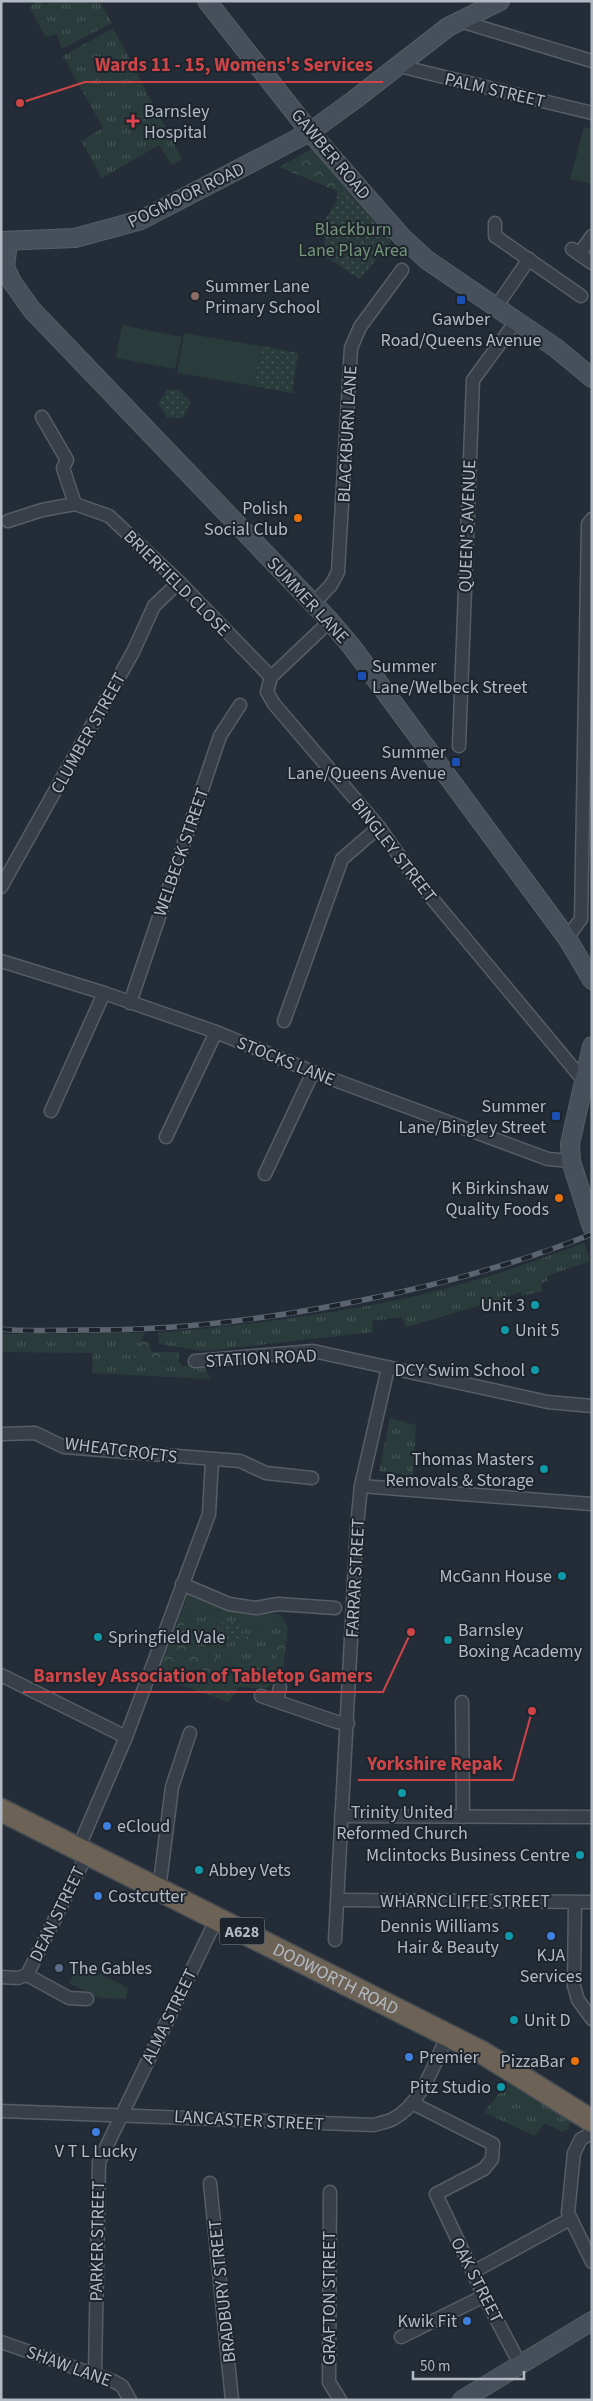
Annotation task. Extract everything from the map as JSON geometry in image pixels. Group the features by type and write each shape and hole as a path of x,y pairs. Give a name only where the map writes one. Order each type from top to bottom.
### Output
{"highway":[{"name":"DODWORTH ROAD","path":"1,1810 448,2034 483,2053 592,2120"},
{"name":"DODWORTH ROAD","path":"483,2053 513,2063 592,2104"}],"street":[{"name":"GAWBER ROAD","path":"207,1 310,132 414,249 556,348 592,378"},
{"name":"POGMOOR ROAD","path":"5,242 75,238 134,223 310,132 448,27 500,1"},
{"path":"460,21 592,61"},
{"name":"PALM STREET","path":"399,66 592,113"},
{"path":"495,223 495,236 581,296"},
{"path":"592,236 575,252 592,263"},
{"name":"SUMMER LANE","path":"5,242 5,267 12,282 32,310 330,621 352,647 567,938 591,975"},
{"path":"496,307 529,259"},
{"name":"BLACKBURN LANE","path":"313,604 331,585 338,572 351,348 360,327 402,270"},
{"name":"QUEEN'S AVENUE","path":"459,746 473,380 517,320"},
{"path":"42,417 66,460 63,468 75,504"},
{"name":"BRIERFIELD CLOSE","path":"8,521 42,510 75,504 109,516 178,582 271,677"},
{"path":"567,938 582,919 588,524 592,519"},
{"name":"CLUMBER STREET","path":"1,887 133,652 154,606 178,582"},
{"path":"271,677 330,621"},
{"name":"BINGLEY STREET","path":"271,677 267,692 274,704 379,827 415,878 584,1081"},
{"name":"WELBECK STREET","path":"130,1003 220,736 240,705"},
{"path":"284,1021 342,859 379,827"},
{"name":"STOCKS LANE","path":"1,961 104,993 216,1032 313,1072 548,1160 571,1161"},
{"path":"51,1111 104,993"},
{"path":"166,1137 216,1032"},
{"path":"592,1046 570,1144 571,1161 592,1227"},
{"path":"265,1174 313,1072"},
{"name":"STATION ROAD","path":"195,1361 313,1352 548,1402 592,1406"},
{"name":"FARRAR STREET","path":"335,1940 357,1526 361,1486 388,1368"},
{"name":"WHEATCROFTS","path":"1,1434 35,1433 64,1447 240,1461 266,1473 312,1478"},
{"name":"DEAN STREET","path":"27,1975 83,1851 209,1514 212,1460"},
{"path":"361,1486 592,1504"},
{"path":"182,1584 229,1604 256,1608 278,1604 335,1608"},
{"path":"1,1674 126,1737"},
{"path":"277,1701 280,1687"},
{"path":"261,1696 337,1722 348,1722"},
{"path":"462,1702 463,1817"},
{"path":"159,1890 172,1787 190,1733"},
{"path":"342,1816 592,1817"},
{"name":"WHARNCLIFFE STREET","path":"338,1900 592,1902"},
{"path":"575,1902 574,1986 578,2000 592,2019"},
{"name":"ALMA STREET","path":"121,2114 217,1918"},
{"path":"1,1977 18,1978 27,1975 69,1998 87,1999"},
{"name":"LANCASTER STREET","path":"1,2111 121,2114 374,2125 394,2118 412,2103 448,2034"},
{"name":"OAK STREET","path":"412,2103 493,2144 492,2159 484,2168 436,2194 484,2296 520,2364"},
{"name":"PARKER STREET","path":"95,2373 99,2162 121,2114"},
{"path":"592,2133 581,2140 574,2153 568,2213 592,2262"},
{"name":"BRADBURY STREET","path":"210,2183 232,2400"},
{"name":"GRAFTON STREET","path":"330,2192 329,2382 340,2400"},
{"path":"473,2272 570,2220"},
{"path":"401,2337 484,2296"},
{"path":"462,2400 592,2321"},
{"name":"SHAW LANE","path":"1,2342 95,2373 122,2386 130,2400"}],"green space":[{"path":"39,1 46,5 53,1 99,1 112,23 62,49 57,34 46,37 29,7"},
{"path":"113,28 182,159 172,165 159,145 102,178 81,141 103,128 63,56"},
{"path":"584,127 592,129 592,184 570,179"},
{"path":"313,148 394,236 382,244 337,199 337,191 279,167"},
{"name":"Blackburn Lane Play Area","path":"337,191 354,198 392,240 360,279 326,257 323,223 337,200"},
{"path":"122,325 182,337 175,369 116,358"},
{"path":"184,333 261,346 254,386 177,373"},
{"path":"261,346 298,353 292,393 254,386"},
{"path":"178,389 191,402 182,418 167,417 158,403 167,390"},
{"path":"584,1243 590,1261 547,1276 547,1281 541,1284 542,1291 522,1296 521,1292 406,1327 402,1317 372,1321 373,1332 205,1351 159,1344 158,1333 277,1320 356,1308 434,1291 500,1273"},
{"path":"145,1333 131,1363 179,1361 182,1366 204,1366 210,1379 92,1373 93,1353 1,1352 1,1334"},
{"path":"141,1341 149,1342 152,1352 179,1352 179,1361 131,1363"},
{"path":"390,1418 416,1425 413,1476 379,1471"},
{"path":"188,1594 229,1610 215,1609 201,1618 183,1608"},
{"path":"183,1608 201,1618 215,1609 250,1613 260,1629 280,1614 288,1627 276,1643 277,1665 267,1676 258,1674 178,1641 187,1616 181,1613"},
{"path":"181,1613 187,1616 178,1641 242,1670 258,1675 267,1676 277,1665 276,1643 288,1627 282,1677 265,1689 239,1687 229,1702 160,1678 158,1673"},
{"path":"250,1613 280,1614 260,1629 251,1625"},
{"path":"230,1621 241,1627 249,1639 232,1643 213,1643 214,1633 221,1623"},
{"path":"80,1963 128,1988 126,1999 99,1998 69,1983"},
{"path":"509,2081 570,2120 569,2129 562,2132 545,2123 534,2136 484,2112"}],"railway":[{"path":"1,1329 43,1331 163,1328 240,1321 316,1309 443,1282 518,1260 592,1234"}],"place":[{"name":"Wards 11 - 15, Womens's Services","path":"20,103"},
{"name":"Barnsley Hospital","path":"133,121"},
{"name":"Summer Lane Primary School","path":"195,296"},
{"name":"Gawber Road/Queens Avenue","path":"461,300"},
{"name":"Polish Social Club","path":"298,518"},
{"name":"Summer Lane/Welbeck Street","path":"362,676"},
{"name":"Summer Lane/Queens Avenue","path":"456,762"},
{"name":"Summer Lane/Bingley Street","path":"556,1116"},
{"name":"K Birkinshaw Quality Foods","path":"559,1198"},
{"name":"Unit 3","path":"535,1305"},
{"name":"Unit 5","path":"505,1330"},
{"name":"DCY Swim School","path":"535,1370"},
{"name":"Thomas Masters Removals & Storage","path":"544,1469"},
{"name":"McGann House","path":"562,1576"},
{"name":"Barnsley Association of Tabletop Gamers","path":"411,1632"},
{"name":"Springfield Vale","path":"98,1637"},
{"name":"Barnsley Boxing Academy","path":"448,1640"},
{"name":"Yorkshire Repak","path":"532,1711"},
{"name":"Trinity United Reformed Church","path":"402,1793"},
{"name":"eCloud","path":"107,1826"},
{"name":"Mclintocks Business Centre","path":"580,1855"},
{"name":"Abbey Vets","path":"199,1870"},
{"name":"Costcutter","path":"98,1896"},
{"name":"Dennis Williams Hair & Beauty","path":"509,1936"},
{"name":"KJA Services","path":"551,1936"},
{"name":"The Gables","path":"59,1968"},
{"name":"Unit D","path":"514,2020"},
{"name":"Premier","path":"409,2057"},
{"name":"PizzaBar","path":"575,2061"},
{"name":"Pitz Studio","path":"501,2087"},
{"name":"V T L Lucky","path":"96,2132"},
{"name":"Kwik Fit","path":"467,2321"}]}
